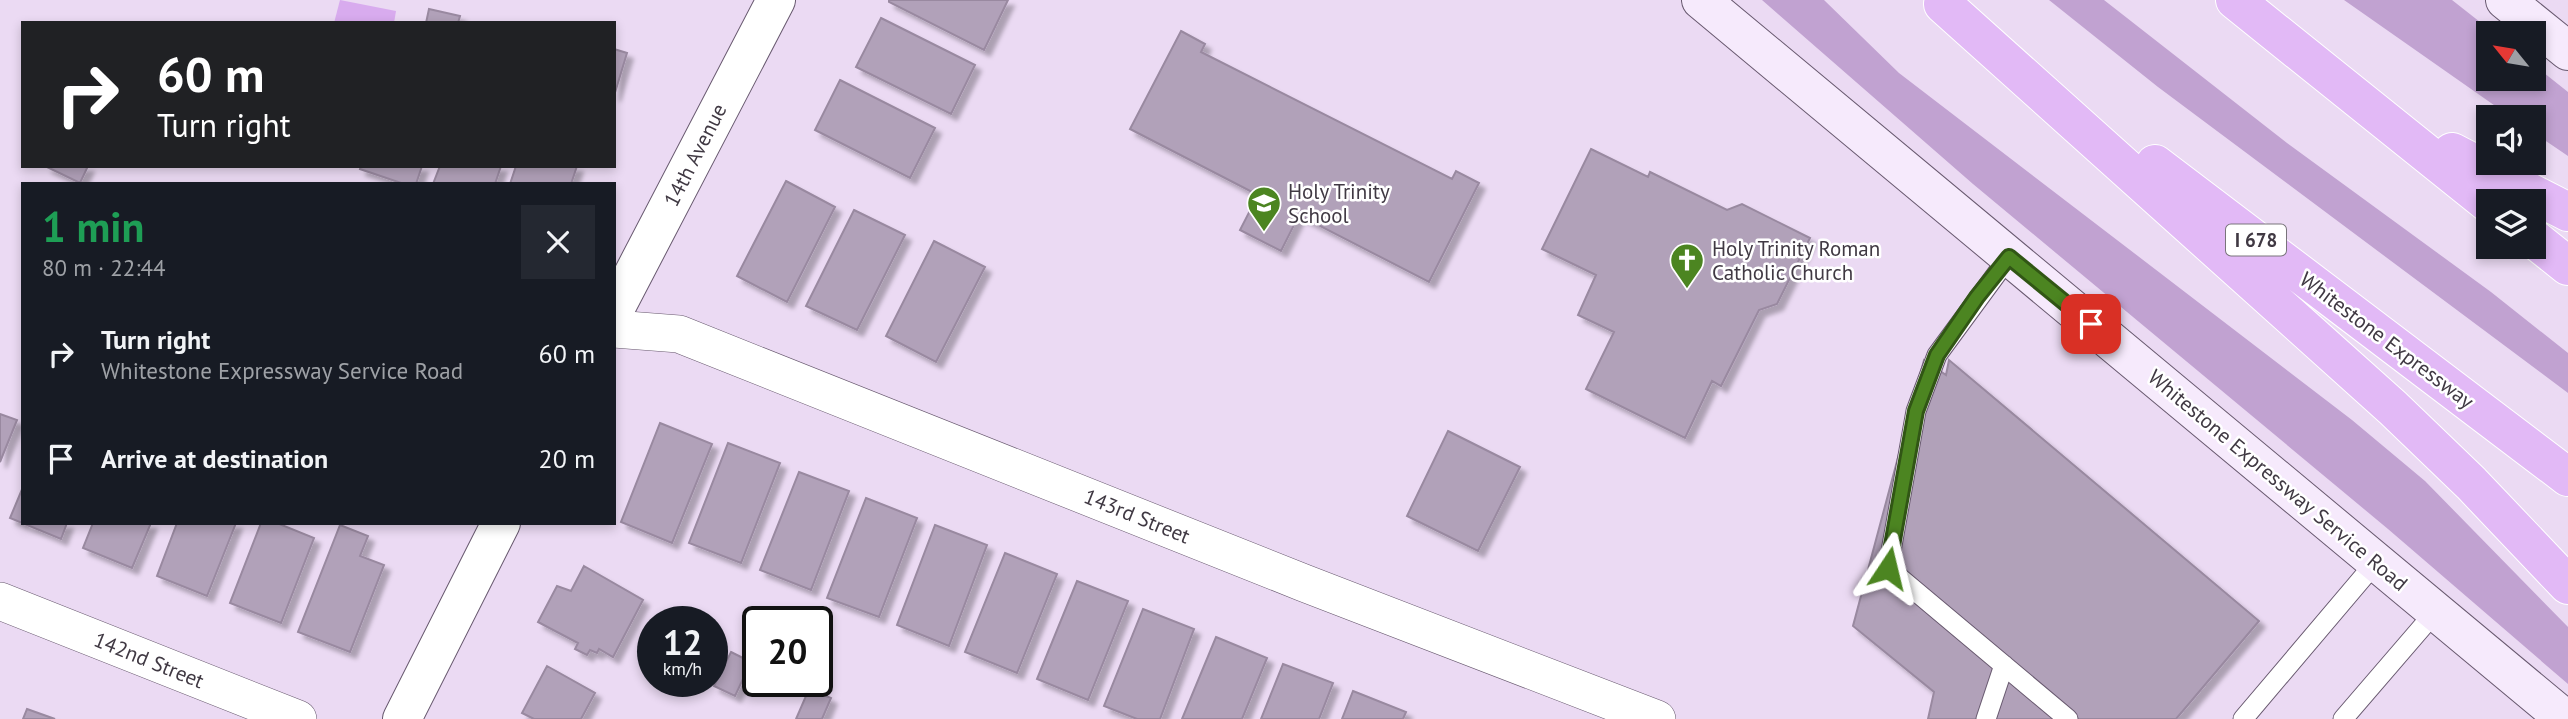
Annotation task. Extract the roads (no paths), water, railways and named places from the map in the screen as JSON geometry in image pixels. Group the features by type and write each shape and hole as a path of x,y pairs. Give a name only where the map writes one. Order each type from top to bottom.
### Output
{"highway":[{"path":"2235,0 2476,193"},
{"path":"1941,2 2393,408 2568,584"},
{"name":"Whitestone Expressway","path":"1941,2 2568,477"},
{"path":"2372,111 2568,212"},
{"path":"2546,249 2568,266"}],"main road":[{"name":"Whitestone Expressway Service Road","path":"1701,0 2565,719"},
{"path":"2505,0 2568,51"}],"street":[{"name":"14th Avenue","path":"616,307 776,0"},
{"name":"143rd Street","path":"616,329 679,334 1304,583 1657,719"},
{"path":"401,719 500,525"},
{"name":"142nd Street","path":"0,601 298,719"}],"lane":[{"path":"2009,257 1977,297 1937,355 1916,411 1888,568 2068,719"},
{"path":"2243,719 2376,562"},
{"path":"2343,719 2436,611"},
{"path":"1986,719 2004,665"}],"place":[{"name":"Holy Trinity School","path":"1264,233"},
{"name":"Holy Trinity Roman Catholic Church","path":"1687,290"}]}
